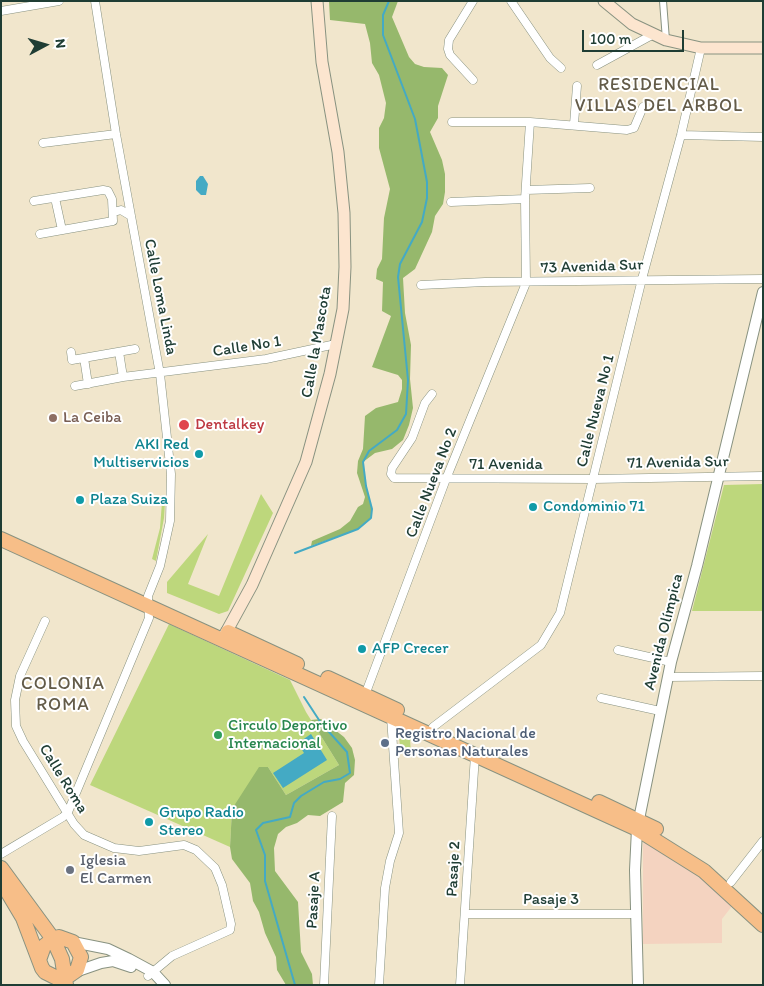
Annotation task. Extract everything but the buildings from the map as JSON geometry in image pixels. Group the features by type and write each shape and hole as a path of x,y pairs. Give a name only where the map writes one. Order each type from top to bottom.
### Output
{"highway":[{"path":"1,529 149,602"},
{"path":"1,539 365,694 638,824 691,851 731,882 763,912"},
{"path":"225,636 391,717 638,824 704,871 763,925"},
{"path":"1,868 53,939 69,978"},
{"path":"1,881 23,918 41,964 46,985"},
{"path":"63,938 73,942 81,957 69,978 52,977 41,964 44,946 53,939 63,938"}],"main road":[{"name":"Calle la Mascota","path":"225,636 252,585 306,462 320,418 336,344 344,291 344,213 338,152 322,62 317,1"},
{"path":"604,1 632,24 666,40 700,48 763,48"}],"street":[{"path":"1,12 59,1"},
{"name":"Calle Loma Linda","path":"68,812 149,618 149,602 160,566 171,504 169,440 160,374 116,134 95,1"},
{"path":"473,1 450,40 448,49 450,55 473,80"},
{"path":"511,1 550,58 560,68"},
{"path":"663,1 666,40"},
{"path":"597,65 652,35"},
{"name":"Calle Nueva No 1","path":"434,727 541,645 553,628 565,598 642,279 681,135 700,48"},
{"path":"574,124 577,86"},
{"path":"452,122 574,124 627,130 634,128 643,107"},
{"path":"526,283 526,194 530,122"},
{"path":"43,144 116,134"},
{"path":"681,135 763,137"},
{"path":"451,202 590,188"},
{"path":"34,201 103,190 108,192 112,199 113,221 40,234"},
{"path":"112,199 127,190"},
{"path":"55,198 62,230"},
{"path":"114,212 121,210 131,216"},
{"name":"73 Avenida Sur","path":"421,285 485,282 526,283 642,279 763,278"},
{"name":"Calle Nueva No 2","path":"365,694 446,479 526,283"},
{"name":"Avenida Olímpica","path":"638,985 636,914 638,824 671,662 763,292"},
{"name":"Calle No 1","path":"75,386 266,359 336,344"},
{"path":"71,352 72,360 135,350"},
{"path":"119,352 123,378"},
{"path":"84,358 88,384"},
{"name":"71 Avenida","path":"432,394 425,403 412,438 392,468 391,474 393,477 593,479"},
{"name":"71 Avenida Sur","path":"593,479 719,475 763,476"},
{"name":"Calle Roma","path":"45,621 20,676 15,715 23,741 74,824 84,835 114,848 139,851 184,845 196,850 215,868 222,885 231,924 230,930 172,956 150,974"},
{"path":"618,650 671,662"},
{"path":"668,677 763,676"},
{"path":"601,698 660,711"},
{"path":"379,985 385,888 390,861 399,833 391,717"},
{"name":"Pasaje 2","path":"460,985 475,755"},
{"path":"1,854 68,812"},
{"name":"Pasaje A","path":"324,985 332,816"},
{"path":"731,882 763,841"},
{"name":"Pasaje 3","path":"466,914 636,914"},
{"path":"73,942 100,947 129,958 165,985"},
{"path":"69,978 100,963 116,962 150,974 156,985"}],"shaded area":[{"path":"647,839 736,901 722,919 722,943 643,944 643,844"}],"green space":[{"path":"329,1 398,1 392,17 409,57 415,64 424,67 442,68 448,75 438,106 438,118 430,132 442,160 445,174 445,192 443,204 435,216 432,232 415,269 403,278 405,313 411,345 410,379 413,408 409,425 403,440 392,449 375,453 363,462 366,486 372,509 371,518 358,529 311,546 312,541 340,529 350,521 358,507 363,504 365,497 357,473 358,461 363,449 365,416 376,408 398,402 402,389 402,380 398,375 372,367 391,316 382,311 383,282 376,279 377,269 382,259 384,218 390,189 379,148 379,128 384,118 386,103 379,75 372,63 370,43 365,24 330,20"},
{"path":"763,484 762,663 762,611 692,611 724,485"},
{"path":"261,494 273,513 228,611 219,614 167,593 167,582 208,534 188,584 219,596"},
{"path":"162,502 165,503 164,518 156,561 152,559 160,528"},
{"name":"Circulo Deportivo Internacional","path":"169,624 290,680 306,712 339,765 286,795 268,767 232,809 230,847 90,785"},
{"path":"321,719 344,737 352,748 355,760 354,775 345,783 343,802 320,816 308,815 297,823 286,827 278,834 274,848 275,871 298,902 301,952 312,974 313,985 286,985 277,970 276,957 253,901 250,883 232,859 230,847 232,809 259,767 268,767 286,795 339,765 311,720"},
{"path":"401,726 416,731 412,741 410,740 411,753 401,754 398,729"}],"water":[{"path":"200,176 203,176 208,184 206,195 201,195 196,190 196,181"},
{"path":"311,734 327,760 283,788 273,773 304,753 298,743"}],"waterway":[{"path":"295,553 358,529 371,518 372,509 366,486 363,462 369,451 397,430 406,414 408,380 398,277 400,264 422,222 427,198 427,182 415,119 383,35 383,15 389,1"},
{"path":"295,985 265,881 265,855 256,830 263,823 290,817 294,803 301,796 324,782 340,779 350,773 347,752 321,723 304,697"}],"place":[{"name":"La Ceiba","path":"53,418"},
{"name":"Dentalkey","path":"184,425"},
{"name":"AKI Red Multiservicios","path":"199,454"},
{"name":"Plaza Suiza","path":"80,500"},
{"name":"Condominio 71","path":"533,507"},
{"name":"AFP Crecer","path":"362,649"},
{"name":"Circulo Deportivo Internacional","path":"218,735"},
{"name":"Registro Nacional de Personas Naturales","path":"385,743"},
{"name":"Grupo Radio Stereo","path":"149,822"},
{"name":"Iglesia El Carmen","path":"70,870"}],"district":[{"name":"RESIDENCIAL VILLAS DEL ARBOL","path":"659,95"},
{"name":"COLONIA ROMA","path":"63,694"}]}
